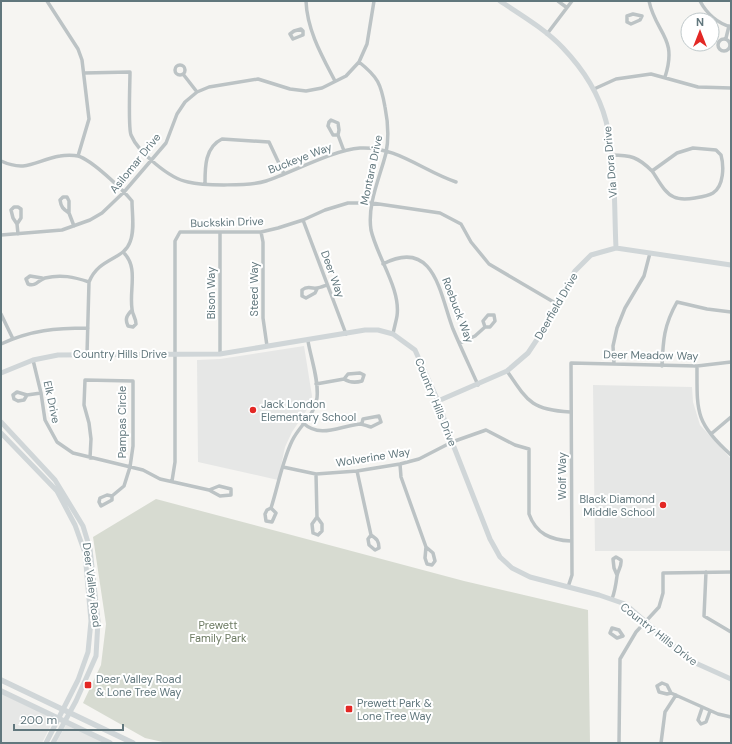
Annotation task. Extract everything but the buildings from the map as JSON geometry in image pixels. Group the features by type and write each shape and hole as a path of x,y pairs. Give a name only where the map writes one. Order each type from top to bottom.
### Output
{"main road":[{"path":"1,680 69,714 133,743"},
{"path":"1,690 110,743"}],"street":[{"path":"47,1 78,48 82,60 89,119 78,156"},
{"path":"306,1 310,28 318,50 335,81"},
{"path":"183,74 197,92 258,78 290,89 306,91 322,88 346,76 360,62 367,44 374,1"},
{"name":"Via Dora Drive","path":"500,1 547,34 563,48 594,89 606,120 611,155 616,248"},
{"path":"558,1 566,7"},
{"path":"547,34 572,1"},
{"path":"649,1 652,13 664,33 669,48 670,64 665,77"},
{"path":"700,1 709,15 730,26 726,38"},
{"path":"642,16 652,13"},
{"path":"303,31 310,28"},
{"name":"Montara Drive","path":"360,62 373,73 382,87 388,131 386,151 372,203 372,230 383,264 396,295 398,315 393,334"},
{"name":"Buckeye Way","path":"84,73 130,72 130,134 136,146 175,178 188,183 250,184 265,181 344,151 360,148 386,151 404,156 442,177 456,182"},
{"path":"594,89 616,80 641,74 651,74 665,77 698,87 731,88"},
{"name":"Asilomar Drive","path":"1,235 62,230 102,214 124,192 166,143 185,102 197,92"},
{"path":"338,135 344,151"},
{"path":"205,183 204,164 216,142 222,139 269,142 284,174"},
{"path":"611,155 628,155 642,160 652,171 667,193 674,197 687,199 714,193 718,188 724,172 724,162 721,155 716,150 693,148 677,153 652,171"},
{"path":"1,161 23,167 60,156 78,156 89,162 124,192 132,201 132,230 130,243 123,252 99,266 93,272 89,282 88,354"},
{"name":"Buckskin Drive","path":"172,481 175,462 175,241 180,232 261,232 303,220 325,210 348,203 372,203 440,214 461,224 471,242 488,264 557,304"},
{"path":"69,213 74,226"},
{"name":"Deer Way","path":"303,220 346,334"},
{"path":"17,224 18,234"},
{"name":"Bison Way","path":"220,232 220,354"},
{"name":"Steed Way","path":"261,232 263,242 263,318 267,346"},
{"name":"Deerfield Drive","path":"438,401 478,385 507,371 528,353 544,329 575,271 591,255 616,248 731,266"},
{"path":"123,252 129,258 132,267 132,310"},
{"path":"614,363 613,346 617,328 625,308 644,276 650,253"},
{"name":"Roebuck Way","path":"383,264 392,259 404,257 417,258 428,266 437,280 453,329 478,385"},
{"path":"42,278 72,276 89,282"},
{"path":"317,288 327,285"},
{"path":"662,366 664,334 668,318 677,302 707,309 731,312"},
{"path":"1,314 13,339"},
{"path":"460,343 475,336 485,327"},
{"path":"1,344 30,333 53,328 88,328"},
{"name":"Country Hills Drive","path":"1,373 33,360 58,355 220,354 378,330 393,334 415,350 438,401 452,442 490,539 500,557 512,568 530,577 612,599 625,604 691,661 731,679"},
{"path":"272,508 292,440 315,405 316,384 308,341"},
{"name":"Elk Drive","path":"33,360 41,393 45,420 57,442 73,453 143,470 160,479 209,490 220,496 231,495 232,492 231,489 219,486 209,490"},
{"name":"Deer Meadow Way","path":"571,364 614,363 662,366 697,366 731,362"},
{"name":"Wolf Way","path":"568,587 572,575 570,412 571,364"},
{"path":"697,366 697,402 701,421 731,455"},
{"path":"507,371 520,390 532,403 548,411 570,412"},
{"path":"316,384 344,379 355,383 362,381 364,375 360,373 348,374 344,379"},
{"name":"Pampas Circle","path":"90,458 91,439 84,405 85,380 133,381 133,446 130,467"},
{"path":"27,395 41,393"},
{"path":"303,423 311,430 316,431 362,424 371,427 381,422 379,416 375,416 364,419 362,424"},
{"path":"711,434 731,417"},
{"name":"Deer Valley Road","path":"1,422 56,480 83,526 90,549 98,621 98,643 91,670 53,743"},
{"name":"Wolverine Way","path":"283,467 316,474 357,471 400,464 419,459 452,442 486,430 515,445 530,449 529,514 532,523 547,537 571,541"},
{"name":"Deer Valley Road","path":"1,432 57,491 75,525 85,553 91,637 84,667 46,743"},
{"path":"400,464 401,477 426,547 425,558 427,564 432,565 435,561 433,553 426,547"},
{"path":"112,496 124,486 130,467"},
{"path":"357,471 371,535"},
{"path":"316,474 317,517"},
{"path":"619,743 620,659 631,640 659,607 663,593 663,572 731,572"},
{"path":"706,572 704,616 731,632"},
{"path":"612,599 617,583 617,575"},
{"path":"623,636 631,640"},
{"path":"671,693 702,708 731,717"},
{"path":"661,743 665,712 676,695"},
{"path":"702,708 698,720 700,724 706,722 710,711"}],"shaded area":[{"name":"Jack London Elementary School","path":"304,346 312,396 310,405 292,432 285,447 278,480 198,462 197,360 220,359"},
{"name":"Black Diamond Middle School","path":"593,385 692,387 693,402 700,425 731,459 731,551 595,551"},
{"path":"1,693 54,719 42,743 1,743"},
{"path":"66,725 106,743 56,743"}],"green space":[{"name":"Prewett Family Park","path":"156,499 464,581 588,610 590,743 167,743 145,738 83,703 101,665 106,624 93,537"}],"place":[{"name":"Jack London Elementary School","path":"253,410"},
{"name":"Black Diamond Middle School","path":"663,505"},
{"name":"Deer Valley Road & Lone Tree Way","path":"88,685"},
{"name":"Prewett Park & Lone Tree Way","path":"349,709"}]}
